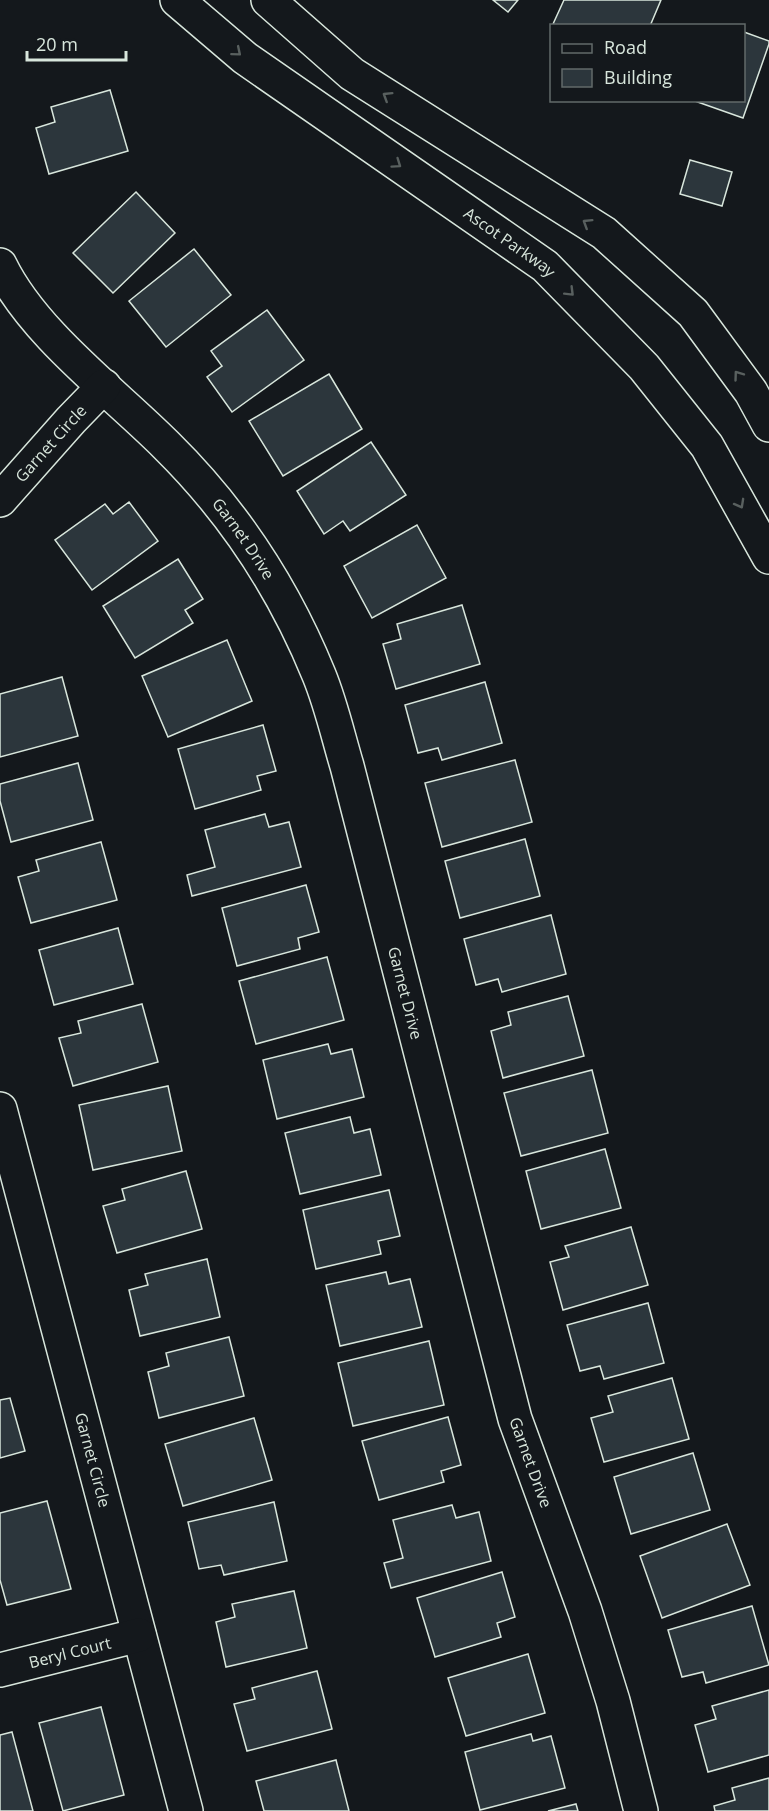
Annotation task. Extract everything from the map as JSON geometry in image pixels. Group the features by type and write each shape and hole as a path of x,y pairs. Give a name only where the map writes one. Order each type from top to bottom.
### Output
{"street":[{"name":"Ascot Parkway","path":"177,0 245,58 544,266 644,367 707,446 769,557"},
{"path":"268,0 352,74 604,233 693,313 751,392 769,425"},
{"name":"Garnet Drive","path":"0,265 10,286 47,332 167,446 215,497 256,554 292,614 320,677 347,766 515,1419 592,1633 613,1701 641,1811"},
{"name":"Garnet Circle","path":"0,500 104,386"},
{"name":"Garnet Circle","path":"0,1109 186,1811"},
{"name":"Beryl Court","path":"0,1670 139,1635"}],"building":[{"path":"493,0 518,0 508,12"},
{"path":"564,0 661,0 651,24 553,24"},
{"path":"745,32 769,41 769,44 743,118 698,102 745,102"},
{"path":"110,90 128,151 49,174 36,128 55,122 51,107"},
{"path":"690,160 732,172 722,206 680,194"},
{"path":"136,192 175,233 113,293 73,253"},
{"path":"194,249 231,295 166,347 129,301"},
{"path":"267,310 304,360 232,412 207,377 222,366 211,351"},
{"path":"329,374 362,429 283,476 249,421"},
{"path":"371,442 406,495 350,531 343,521 324,534 297,491"},
{"path":"129,502 158,541 92,590 55,540 105,504 113,514"},
{"path":"417,525 446,578 372,618 344,566"},
{"path":"178,559 203,599 185,610 193,623 135,658 103,606"},
{"path":"462,605 480,664 396,689 383,644 401,639 397,624"},
{"path":"227,640 252,701 168,737 142,676"},
{"path":"62,677 78,736 0,757 0,694"},
{"path":"485,682 502,743 442,760 438,748 418,753 405,705"},
{"path":"263,725 276,771 257,776 261,790 195,809 178,749"},
{"path":"515,760 532,822 442,847 425,783"},
{"path":"78,763 93,820 11,842 0,801 0,784"},
{"path":"265,814 269,827 289,822 301,867 192,896 187,875 215,867 205,830"},
{"path":"525,839 540,896 460,918 445,861"},
{"path":"101,842 117,900 31,923 18,877 39,871 36,860"},
{"path":"306,885 319,932 298,938 300,949 237,966 222,908"},
{"path":"551,915 566,974 502,992 498,979 476,985 464,939"},
{"path":"118,928 133,984 54,1005 39,950"},
{"path":"327,957 344,1020 256,1044 239,981"},
{"path":"568,996 584,1056 503,1078 491,1031 511,1025 508,1012"},
{"path":"142,1004 158,1062 73,1086 59,1038 81,1033 78,1021"},
{"path":"328,1044 331,1054 352,1049 364,1097 277,1119 263,1060"},
{"path":"592,1070 608,1133 521,1156 504,1093"},
{"path":"168,1086 182,1151 93,1170 79,1105"},
{"path":"350,1117 354,1133 370,1129 381,1175 300,1194 285,1133"},
{"path":"605,1149 621,1208 541,1229 526,1171"},
{"path":"186,1171 202,1229 117,1253 103,1206 125,1200 122,1189"},
{"path":"389,1190 400,1236 378,1241 381,1254 316,1269 303,1210"},
{"path":"631,1227 648,1285 563,1310 550,1262 569,1257 565,1246"},
{"path":"207,1259 220,1317 140,1336 129,1290 148,1285 145,1274"},
{"path":"386,1272 389,1284 410,1279 422,1327 340,1346 326,1285"},
{"path":"648,1303 664,1363 604,1379 600,1366 580,1371 567,1325"},
{"path":"229,1337 244,1396 159,1418 148,1372 169,1366 166,1353"},
{"path":"429,1341 444,1405 353,1426 338,1363"},
{"path":"672,1378 689,1439 604,1462 591,1418 613,1412 608,1396"},
{"path":"10,1398 25,1451 0,1458 0,1400"},
{"path":"448,1417 461,1465 441,1471 444,1482 379,1500 362,1441"},
{"path":"254,1418 272,1480 183,1506 165,1444"},
{"path":"693,1453 710,1510 631,1534 614,1477"},
{"path":"47,1501 71,1589 7,1605 0,1580 0,1513"},
{"path":"274,1502 287,1561 224,1575 221,1565 199,1569 188,1522"},
{"path":"452,1505 456,1518 479,1512 491,1561 391,1588 384,1563 403,1558 393,1520"},
{"path":"727,1524 750,1585 662,1618 640,1556"},
{"path":"502,1572 515,1617 497,1623 501,1637 435,1657 417,1598"},
{"path":"294,1591 307,1648 226,1667 216,1622 235,1617 232,1604"},
{"path":"752,1606 769,1665 706,1683 703,1672 682,1677 668,1630"},
{"path":"528,1654 545,1713 466,1736 448,1678"},
{"path":"317,1671 332,1729 247,1751 234,1704 255,1699 252,1688"},
{"path":"769,1690 769,1755 708,1772 695,1725 716,1719 712,1706"},
{"path":"101,1707 124,1795 63,1811 39,1723"},
{"path":"12,1732 33,1811 0,1811 0,1735"},
{"path":"531,1734 533,1741 551,1736 565,1788 480,1810 465,1752"},
{"path":"336,1760 349,1811 264,1811 256,1781"},
{"path":"769,1778 769,1811 715,1811 714,1806 735,1800 732,1788"},
{"path":"576,1804 578,1811 548,1811"}]}
